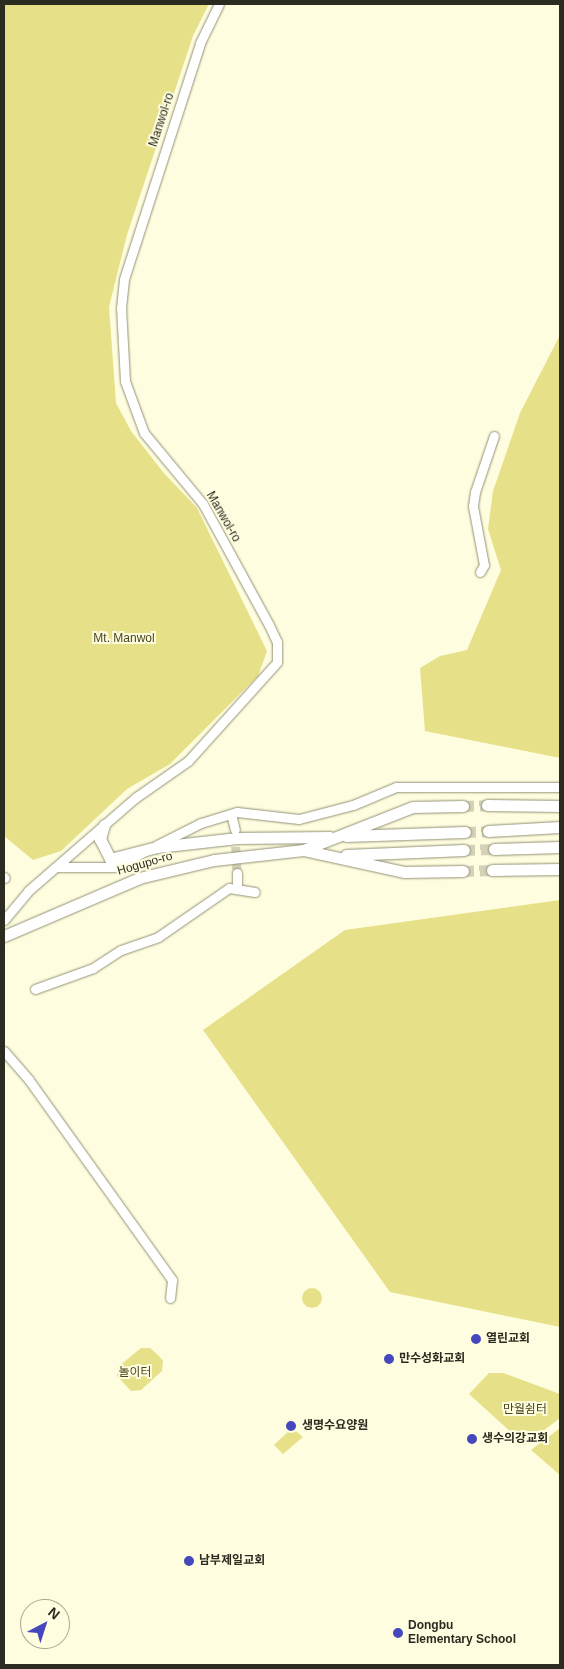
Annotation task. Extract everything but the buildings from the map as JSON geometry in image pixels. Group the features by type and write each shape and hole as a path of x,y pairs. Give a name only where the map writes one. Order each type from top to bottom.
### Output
{"main road":[{"path":"487,805 560,806"},
{"name":"Hogupo-ro","path":"4,936 139,878 214,860 303,850 413,807 463,806"},
{"path":"104,825 100,839 110,859 150,849 238,838 336,836"},
{"path":"488,831 560,827"},
{"name":"Hogupo-ro","path":"336,836 464,832"},
{"path":"494,849 560,847"},
{"name":"Hogupo-ro","path":"303,850 404,872 463,871"},
{"name":"Hogupo-ro","path":"329,856 464,850"},
{"path":"492,870 560,869"}],"street":[{"name":"Manwol-ro","path":"4,920 56,867 104,825 188,761 277,662 276,642 213,521 192,490 144,433 125,381 121,308 124,279 200,43 219,4"},
{"path":"480,572 484,565 474,506 475,492 494,436"},
{"path":"56,867 114,867 201,823 231,814 299,819 353,805 396,787 560,787"},
{"path":"231,814 235,830"},
{"path":"237,873 237,888"},
{"path":"35,989 93,968 121,950 158,937 218,894 237,888 255,892"},
{"path":"4,1051 29,1080 172,1280 170,1298"}],"green space":[{"name":"Mt. Manwol","path":"4,4 209,4 193,36 127,235 109,307 116,403 131,431 163,472 197,508 267,651 258,676 170,764 127,789 61,851 33,860 4,836"},
{"path":"560,335 560,758 425,731 420,668 440,656 467,650 501,570 488,529 493,491 520,413"},
{"path":"560,900 560,1327 390,1292 203,1030 345,930"},
{"path":"308,1288 316,1288 322,1294 322,1302 316,1308 308,1308 302,1302 302,1294"},
{"name":"놀이터","path":"141,1348 150,1348 158,1355 163,1361 162,1371 141,1390 131,1391 117,1376 118,1367"},
{"name":"만월쉼터","path":"489,1373 503,1373 560,1394 560,1418 525,1445 469,1394"},
{"path":"292,1428 303,1437 283,1454 274,1445"},
{"path":"560,1428 560,1475 531,1450"}],"tunnel":[{"path":"463,806 487,805"},
{"path":"465,832 488,831"},
{"path":"235,833 237,873"},
{"path":"464,850 494,849"},
{"path":"463,871 492,870"}],"place":[{"name":"열린교회","path":"476,1339"},
{"name":"만수성화교회","path":"389,1359"},
{"name":"생명수요양원","path":"291,1426"},
{"name":"생수의강교회","path":"472,1439"},
{"name":"남부제일교회","path":"189,1561"},
{"name":"Dongbu Elementary School","path":"398,1633"}]}
